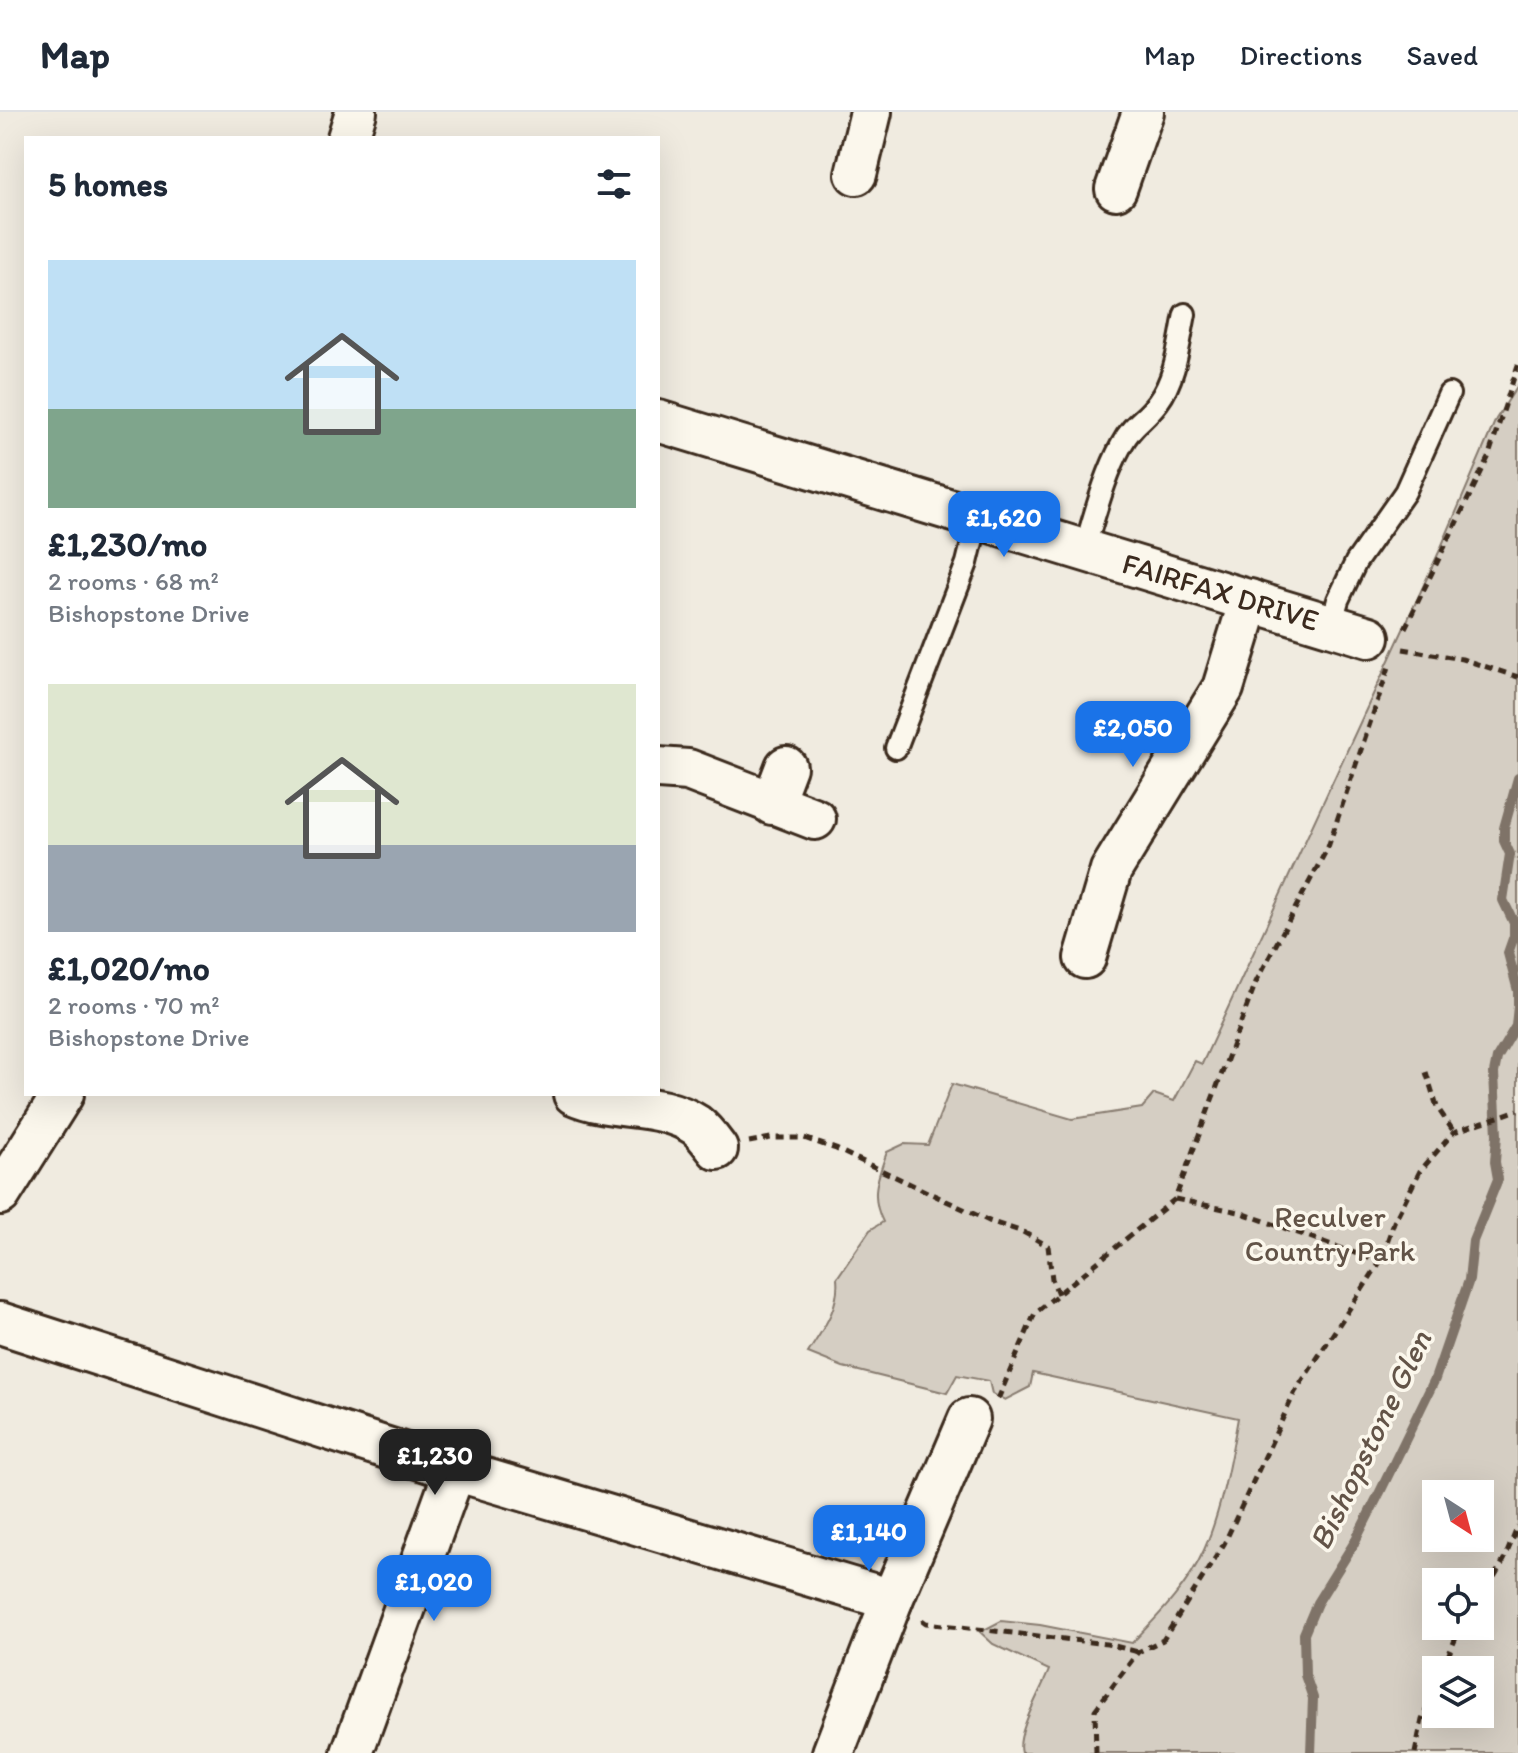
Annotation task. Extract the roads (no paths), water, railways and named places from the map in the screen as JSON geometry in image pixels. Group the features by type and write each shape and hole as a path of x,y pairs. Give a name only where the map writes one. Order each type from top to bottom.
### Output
{"street":[{"path":"349,136 356,112"},
{"path":"856,174 871,112"},
{"path":"1116,189 1143,112"},
{"name":"FAIRFAX DRIVE","path":"660,422 1389,645"},
{"path":"1085,958 1111,870 1223,688 1250,600"},
{"path":"772,804 786,767"},
{"path":"660,768 688,770 815,819"},
{"path":"0,1194 62,1096"},
{"path":"580,1096 601,1103 668,1112 697,1126 717,1149"},
{"path":"0,1323 455,1470 892,1600"},
{"path":"833,1753 892,1600 969,1419"},
{"path":"352,1753 455,1470"}],"lane":[{"path":"1084,550 1119,449 1131,426 1158,402 1169,382 1185,314"},
{"path":"1331,625 1338,600 1356,562 1405,492 1449,394"},
{"path":"896,748 967,563 978,518"}],"waterway":[{"name":"Bishopstone Glen","path":"1311,1753 1313,1698 1305,1675 1304,1634 1317,1603 1353,1545 1435,1379 1469,1280 1473,1241 1498,1179 1494,1073 1497,1058 1516,1026 1518,1006 1518,991 1508,953 1514,936 1514,923 1503,900 1510,854 1504,841 1504,828 1518,778"}],"park label":[{"name":"Reculver Country Park","path":"1330,1234"}]}
